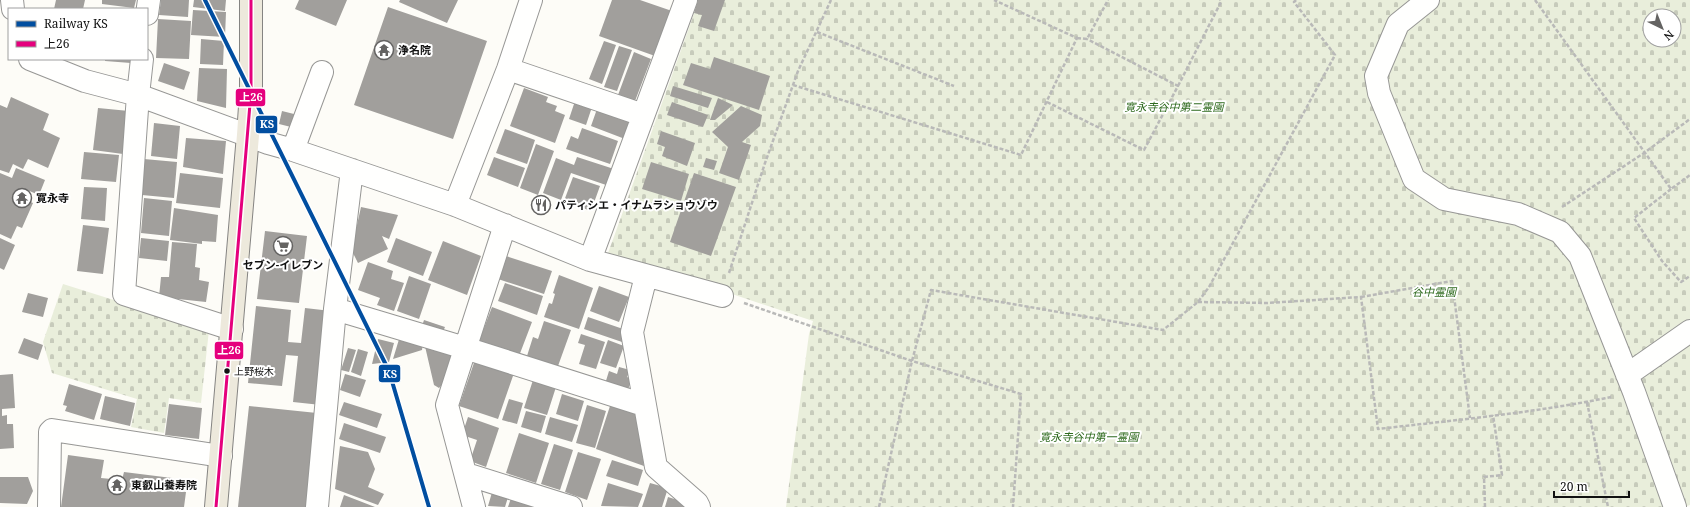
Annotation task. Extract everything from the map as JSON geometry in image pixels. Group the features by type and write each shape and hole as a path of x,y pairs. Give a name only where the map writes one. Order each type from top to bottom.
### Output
{"main road":[{"path":"216,507 251,92 250,0"}],"street":[{"path":"455,205 508,69 531,0"},
{"path":"1428,0 1398,24 1376,76 1379,94 1414,179 1444,199 1518,214 1560,232 1580,256 1630,384 1675,507"},
{"path":"590,260 643,115 679,2"},
{"path":"32,60 85,81 138,95 268,143 455,205 590,260 722,296"},
{"path":"142,60 138,95 124,294 232,329"},
{"path":"508,69 643,115"},
{"path":"292,150 322,72"},
{"path":"317,507 335,309 352,170"},
{"path":"474,507 447,405 505,225"},
{"path":"646,276 632,332 656,468 697,503 699,507"},
{"path":"335,309 465,348 644,405"},
{"path":"1630,384 1690,331"},
{"path":"49,507 50,432 52,430 221,456"},
{"path":"466,474 571,507"}],"path":[{"path":"831,0 798,71 765,163 722,296 912,361 1021,394 1012,507"},
{"path":"994,0 1078,38 1087,38 1178,86"},
{"path":"1087,38 1108,0"},
{"path":"1047,102 1144,150 1222,2 1220,0"},
{"path":"879,507 912,361 931,290 1162,330 1198,302 1213,281 1335,55 1294,2 1296,0"},
{"path":"1535,0 1671,189"},
{"path":"817,32 954,86"},
{"path":"793,85 1021,155 1078,38"},
{"path":"1538,223 1644,153 1690,119"},
{"path":"1690,174 1634,218 1662,260 1682,282 1690,276"},
{"path":"1198,302 1267,303 1361,297 1452,281 1470,418"},
{"path":"1361,297 1378,429 1587,402 1630,384"},
{"path":"1587,402 1608,507"},
{"path":"1485,507 1484,477 1502,475 1493,415"}],"green space":[{"name":"谷中霊園","path":"699,0 1690,0 1690,505 1684,507 786,507 809,334 813,321 729,293 607,256"},
{"path":"63,284 209,330 201,403 169,398 164,433 131,427 137,399 52,373 43,342"}],"building":[{"path":"56,0 85,0 83,8 54,8"},
{"path":"102,0 136,0 134,8 102,4"},
{"path":"161,0 189,0 188,17 159,15"},
{"path":"194,0 226,0 225,11 193,7"},
{"path":"299,0 347,0 336,26 295,9"},
{"path":"400,0 458,0 447,23 399,2"},
{"path":"612,0 640,0 672,11 655,56 599,36"},
{"path":"698,0 725,0 714,31 698,26 702,15 694,13"},
{"path":"388,7 487,41 453,139 354,105"},
{"path":"193,10 226,12 225,37 191,35"},
{"path":"158,19 191,21 189,59 156,58"},
{"path":"201,39 224,41 223,65 200,64"},
{"path":"604,41 616,45 602,84 589,79"},
{"path":"619,46 632,50 617,91 604,87"},
{"path":"634,52 651,59 635,101 618,95"},
{"path":"714,57 770,76 759,110 683,85 691,63 710,69"},
{"path":"105,60 132,60 131,63"},
{"path":"164,63 190,72 184,90 158,81"},
{"path":"199,68 227,69 226,108 197,101"},
{"path":"673,86 712,98 708,108 670,96"},
{"path":"524,88 548,97 546,102 557,106 555,111 565,115 555,143 510,126"},
{"path":"11,97 49,114 43,130 60,138 48,168 28,159 23,169 13,164 9,173 0,170 0,105 7,108"},
{"path":"718,98 733,105 715,120 710,120"},
{"path":"575,101 592,107 586,125 569,119"},
{"path":"672,102 708,115 703,127 667,115"},
{"path":"741,106 762,115 760,126 742,142 751,145 739,180 719,173 728,147 712,132"},
{"path":"98,108 129,111 123,154 93,150"},
{"path":"597,109 631,121 625,139 591,126"},
{"path":"282,111 302,116 299,129 279,124"},
{"path":"154,123 180,126 177,159 151,156"},
{"path":"582,128 618,141 610,164 566,149 571,136 578,139"},
{"path":"505,129 535,140 527,164 496,153"},
{"path":"661,131 695,143 687,166 662,156 665,147 657,144"},
{"path":"186,138 226,141 223,174 183,167"},
{"path":"536,144 554,151 538,195 520,188"},
{"path":"84,152 119,155 116,182 81,179"},
{"path":"494,157 525,168 518,187 487,175"},
{"path":"577,157 614,169 609,186 571,173 561,200 543,193 556,158 574,165"},
{"path":"706,158 717,161 714,170 703,167"},
{"path":"144,159 177,162 174,198 142,195"},
{"path":"651,162 689,174 681,201 642,189"},
{"path":"16,168 45,180 39,195 27,190 23,199 33,203 22,228 17,226 11,239 0,234 0,173 12,178"},
{"path":"180,173 223,178 220,208 176,203"},
{"path":"694,173 736,187 711,256 670,242"},
{"path":"573,177 600,186 591,211 564,201"},
{"path":"84,187 107,188 105,221 81,219"},
{"path":"144,198 172,201 169,236 141,233"},
{"path":"361,207 398,215 389,239 382,236 388,249 358,263 352,251 351,252"},
{"path":"174,208 218,215 216,242 202,241 202,244 170,240"},
{"path":"83,225 109,228 103,274 77,271"},
{"path":"265,231 307,236 299,303 257,299"},
{"path":"0,238 15,245 4,270 0,268"},
{"path":"141,238 169,241 167,261 139,258"},
{"path":"396,238 432,252 423,276 387,262"},
{"path":"443,241 481,256 467,295 428,280"},
{"path":"172,242 197,244 195,267 200,268 199,280 209,282 206,302 159,297 161,277 169,277"},
{"path":"506,256 552,271 544,294 498,279"},
{"path":"368,262 393,271 391,279 404,283 394,311 377,305 380,298 358,290"},
{"path":"559,275 593,288 579,329 544,317 549,303 552,304 555,294 553,293"},
{"path":"409,276 431,284 419,319 397,311"},
{"path":"505,283 543,296 537,315 498,301"},
{"path":"599,286 629,297 619,322 590,311"},
{"path":"28,293 48,298 43,317 22,312"},
{"path":"256,306 291,310 288,342 301,343 305,308 331,311 321,405 293,402 298,356 286,355 282,386 248,383"},
{"path":"492,307 532,322 519,356 479,341"},
{"path":"588,317 626,330 622,342 584,329"},
{"path":"424,320 445,327 442,334 422,326"},
{"path":"544,321 571,330 558,366 527,356 533,337 538,339"},
{"path":"581,334 605,342 596,369 579,364 585,345 578,343"},
{"path":"400,336 423,343 422,350 393,359"},
{"path":"24,338 43,345 38,360 18,353"},
{"path":"378,339 394,343 389,362 372,364"},
{"path":"608,340 624,346 616,368 600,363"},
{"path":"424,342 453,352 443,384 439,388 434,385"},
{"path":"348,348 356,350 349,372 341,370"},
{"path":"358,349 368,352 361,376 351,372"},
{"path":"475,360 514,373 498,419 459,406"},
{"path":"619,367 630,370 627,377 632,379 627,392 605,384 609,371 617,374"},
{"path":"13,374 15,408 2,409 2,416 7,415 7,424 13,424 14,448 0,449 0,375"},
{"path":"345,374 366,380 360,397 340,390"},
{"path":"533,380 556,387 547,415 524,408"},
{"path":"69,384 102,394 94,420 65,411 67,406 63,405"},
{"path":"562,394 584,401 578,421 556,414"},
{"path":"105,396 135,403 130,426 100,419"},
{"path":"509,399 523,403 517,424 502,420"},
{"path":"344,402 382,414 377,428 339,415"},
{"path":"169,404 202,408 199,439 165,435"},
{"path":"587,405 606,411 595,448 576,443"},
{"path":"249,406 317,413 307,507 238,507"},
{"path":"610,406 636,414 644,466 596,449"},
{"path":"526,411 546,416 541,433 521,427"},
{"path":"468,417 499,428 486,467 470,461 477,440 462,435"},
{"path":"550,417 578,425 572,442 545,434"},
{"path":"344,423 386,437 380,453 339,439"},
{"path":"519,433 549,443 536,483 506,473"},
{"path":"554,444 573,450 560,490 541,484"},
{"path":"340,446 368,452 375,469 368,487 384,494 378,505 335,489"},
{"path":"578,452 601,459 587,500 565,492"},
{"name":"東叡山養寿院","path":"68,455 104,460 101,478 122,480 124,472 172,478 170,490 186,492 184,507 61,507"},
{"path":"612,460 643,470 638,486 606,476"},
{"path":"0,477 28,477 33,491 27,504 0,503"},
{"path":"608,483 643,494 638,507 601,506"},
{"path":"650,483 668,488 662,507 642,507"},
{"path":"493,489 509,494 505,507 488,506"},
{"path":"344,495 375,507 340,507"},
{"path":"668,497 690,504 689,507 665,507"},
{"path":"511,498 532,504 531,507 508,507"}],"rail line":[{"name":"KS","path":"205,0 389,371 429,507"}],"transit line":[{"name":"上26","path":"216,507 251,92 251,0"}],"place":[{"name":"浄名院","path":"384,50"},
{"name":"寛永寺","path":"22,198"},
{"name":"パティシエ・イナムラショウゾウ","path":"541,205"},
{"name":"セブン-イレブン","path":"283,246"},
{"name":"上野桜木","path":"227,371"},
{"name":"東叡山養寿院","path":"117,485"}],"park label":[{"name":"寛永寺谷中第二霊園","path":"1174,107"},
{"name":"寛永寺谷中第一霊園","path":"1089,437"}]}
